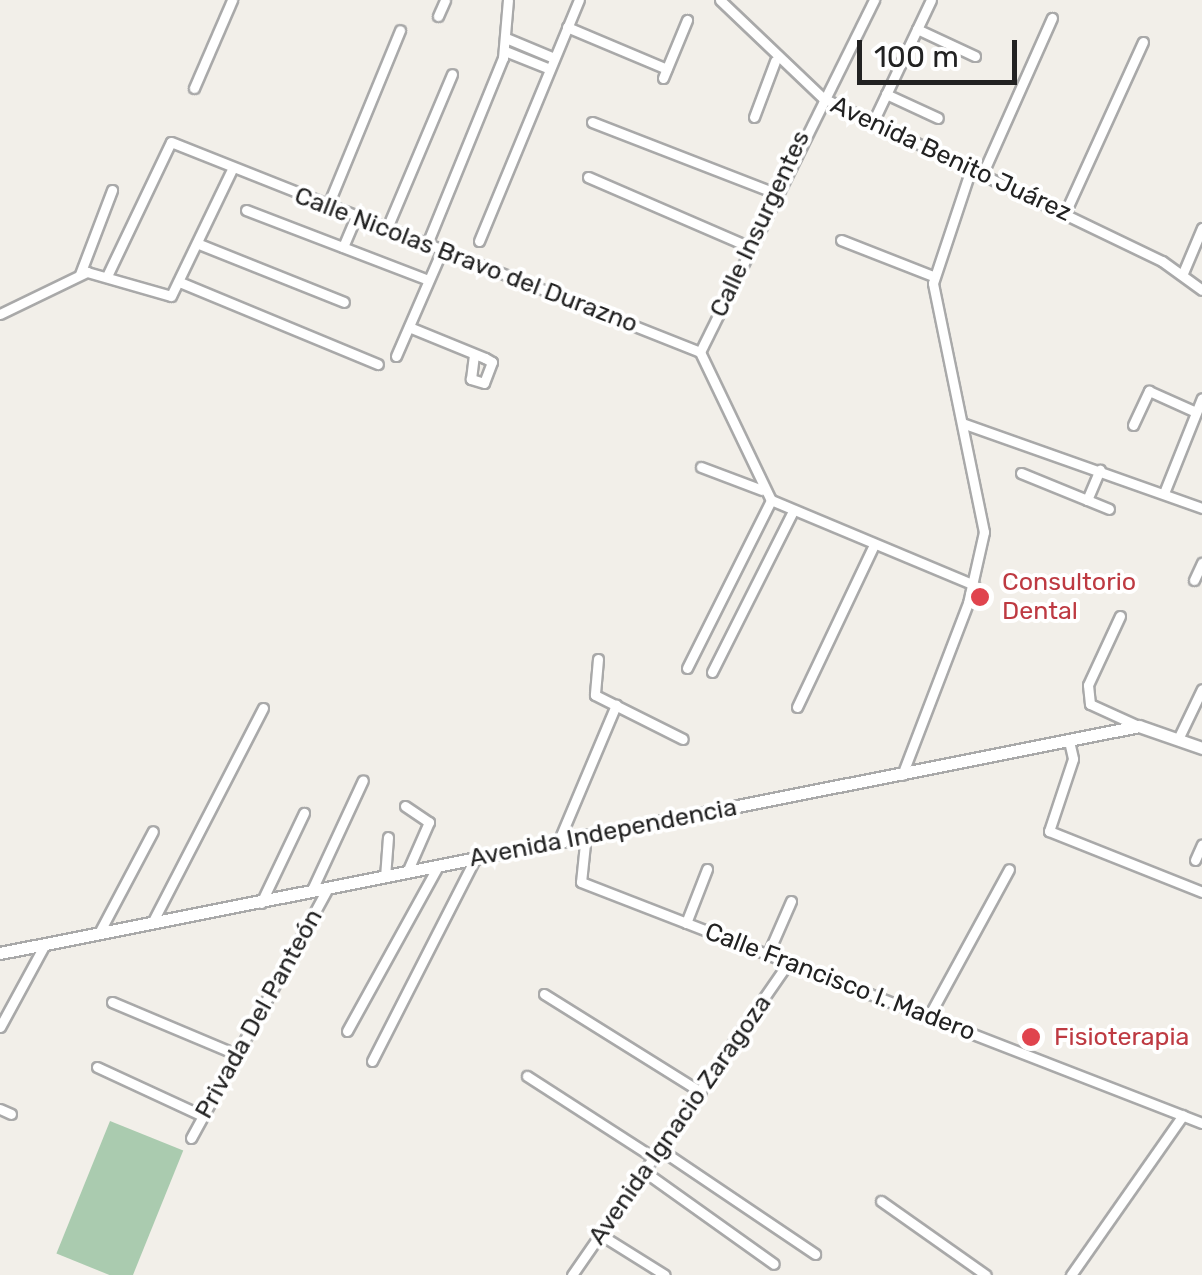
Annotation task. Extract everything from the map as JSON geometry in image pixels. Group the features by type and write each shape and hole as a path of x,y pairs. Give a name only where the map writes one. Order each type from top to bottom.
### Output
{"street":[{"path":"194,88 232,0"},
{"path":"438,16 446,0"},
{"path":"427,244 505,51 508,0"},
{"path":"479,241 579,0"},
{"name":"Avenida Benito Juárez","path":"720,0 775,61 823,98 1065,213 1183,273 1202,290"},
{"name":"Calle Insurgentes","path":"700,352 874,0"},
{"path":"873,122 931,0"},
{"path":"982,174 1052,18"},
{"path":"567,28 665,73 687,20"},
{"path":"917,29 975,56"},
{"path":"328,205 400,30"},
{"path":"506,38 554,58"},
{"path":"1065,213 1143,42"},
{"path":"505,51 550,69"},
{"path":"754,117 775,61"},
{"path":"387,228 452,74"},
{"path":"886,94 938,118"},
{"path":"592,122 775,194"},
{"name":"Calle Nicolas Bravo del Durazno","path":"107,276 162,148 176,143 232,169 700,352"},
{"path":"0,314 80,274 107,276 166,297 182,283 232,169"},
{"path":"901,778 974,585 984,509 932,276 970,170"},
{"path":"588,177 750,247"},
{"path":"80,274 112,190"},
{"path":"246,210 428,280"},
{"path":"343,247 356,216"},
{"path":"1183,273 1202,228"},
{"path":"841,240 932,276"},
{"path":"199,244 344,302"},
{"path":"396,356 442,250"},
{"path":"182,283 378,364"},
{"path":"409,328 474,354"},
{"path":"700,352 762,490 771,500 974,585"},
{"path":"1133,425 1149,391 1196,412"},
{"path":"1164,492 1202,398"},
{"path":"962,423 1202,508"},
{"path":"701,467 762,490"},
{"path":"1087,500 1100,470"},
{"path":"1020,473 1109,509"},
{"path":"687,668 771,500"},
{"path":"712,672 793,511"},
{"path":"797,707 874,544"},
{"path":"1194,580 1202,563"},
{"path":"1120,616 1090,704 1139,726"},
{"path":"598,659 590,688 616,706 684,739"},
{"path":"1180,737 1202,689"},
{"path":"559,840 616,706"},
{"path":"151,924 263,708"},
{"name":"Avenida Independencia","path":"0,953 586,834 901,778 1139,726 1180,737 1202,748"},
{"path":"1070,741 1073,760 1049,831 1202,892"},
{"path":"311,892 363,780"},
{"path":"405,806 429,822 407,872"},
{"path":"261,902 304,814"},
{"path":"99,933 153,831"},
{"name":"Calle Francisco I. Madero","path":"586,834 579,880 1202,1122"},
{"path":"385,877 388,837"},
{"path":"1194,860 1202,844"},
{"path":"372,1061 476,857"},
{"path":"347,1031 438,866"},
{"path":"686,923 708,868"},
{"path":"929,1016 1008,869"},
{"name":"Privada Del Panteón","path":"190,1138 328,888"},
{"path":"767,956 790,901"},
{"path":"0,1027 45,944"},
{"name":"Avenida Ignacio Zaragoza","path":"576,1274 787,964"},
{"path":"544,994 701,1092"},
{"path":"112,1002 238,1055"},
{"path":"97,1067 203,1116"},
{"path":"527,1076 814,1254"},
{"path":"0,1108 11,1114"},
{"path":"1072,1275 1183,1115"},
{"path":"645,1172 774,1264"},
{"path":"881,1202 986,1275"},
{"path":"601,1234 665,1275"}],"green space":[{"path":"110,1121 183,1151 133,1275 109,1275 56,1254"}],"place":[{"name":"Consultorio Dental","path":"980,597"},
{"name":"Fisioterapia","path":"1031,1037"}]}
